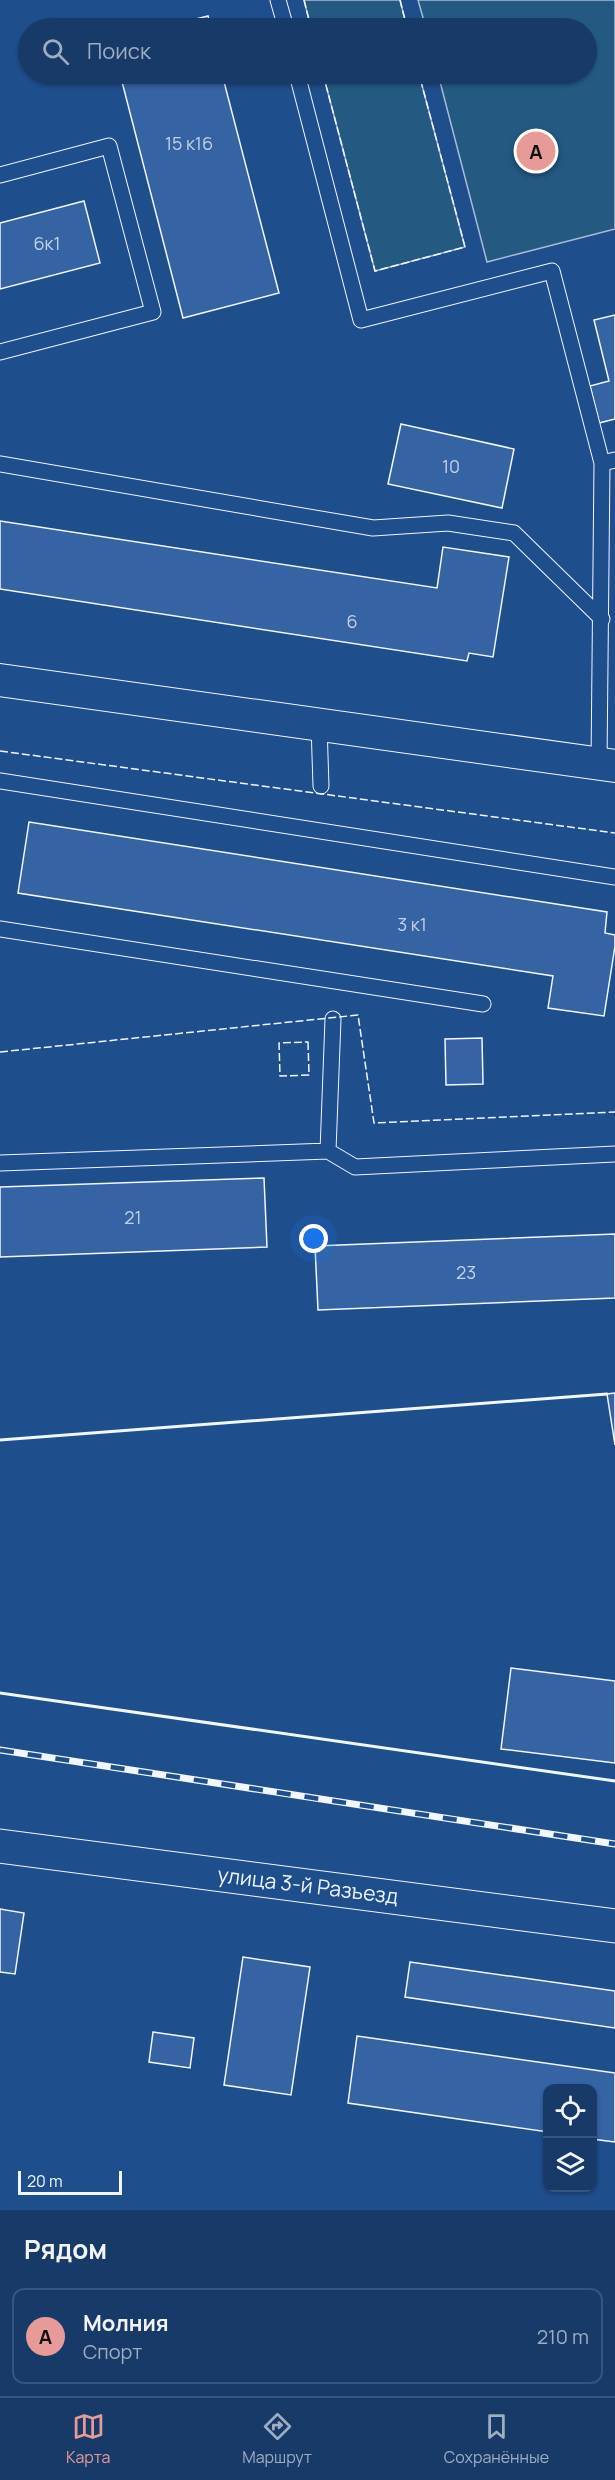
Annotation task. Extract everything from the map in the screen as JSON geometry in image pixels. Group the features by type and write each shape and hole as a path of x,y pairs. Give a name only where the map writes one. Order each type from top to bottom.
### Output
{"street":[{"path":"0,680 607,765"},
{"name":"улица 3-й Разъезд","path":"0,1846 615,1926"}],"lane":[{"path":"278,0 283,18"},
{"path":"300,84 361,320 552,271 608,461 602,619 607,765"},
{"path":"0,175 109,146 153,312 0,352"},
{"path":"0,464 373,528 448,523 514,533 602,619"},
{"path":"319,725 321,786"},
{"path":"0,781 615,876"},
{"path":"0,929 483,1004"},
{"path":"328,1151 333,1019"},
{"path":"0,1163 328,1151 355,1167 615,1154"}],"shaded area":[{"path":"304,0 400,0 404,18 308,18"},
{"path":"418,0 615,0 615,229 487,262 441,84 597,84 597,18 423,18"},
{"path":"326,84 422,84 465,247 375,271"}],"building":[{"path":"123,84 225,84 279,293 183,318"},
{"path":"84,201 100,263 0,289 0,223"},
{"path":"615,315 615,419 599,423 590,386 609,381 594,320"},
{"path":"401,424 514,449 502,508 388,484"},
{"path":"0,521 437,588 443,547 509,557 493,657 469,653 467,661 0,589"},
{"path":"29,822 607,912 605,933 615,935 615,946 604,1016 548,1008 553,976 18,893"},
{"path":"482,1038 483,1084 446,1085 445,1039"},
{"path":"264,1178 267,1247 0,1257 0,1187"},
{"path":"615,1234 615,1298 318,1310 315,1246"},
{"path":"615,1393 615,1445 607,1394"},
{"path":"511,1668 615,1681 615,1763 501,1749"},
{"path":"0,1909 24,1913 15,1974 0,1972"},
{"path":"243,1957 310,1967 291,2095 224,2085"},
{"path":"410,1962 615,1991 615,2028 405,1997"},
{"path":"153,2032 194,2038 190,2068 149,2062"},
{"path":"357,2036 615,2073 615,2142 597,2140 597,2084 543,2084 543,2131 348,2103"}],"railway":[{"path":"0,1750 615,1844"}],"fence":[{"path":"304,0 308,18"},
{"path":"400,0 404,18"},
{"path":"326,84 375,271 465,247 422,84"},
{"path":"0,751 615,833"},
{"path":"0,1052 358,1015 374,1123 615,1112"},
{"path":"308,1042 309,1075 280,1076 279,1043 308,1042"}],"wall":[{"path":"0,1440 607,1394"},
{"path":"0,1693 615,1781"}],"place":[{"name":"Молния","path":"536,151"}]}
